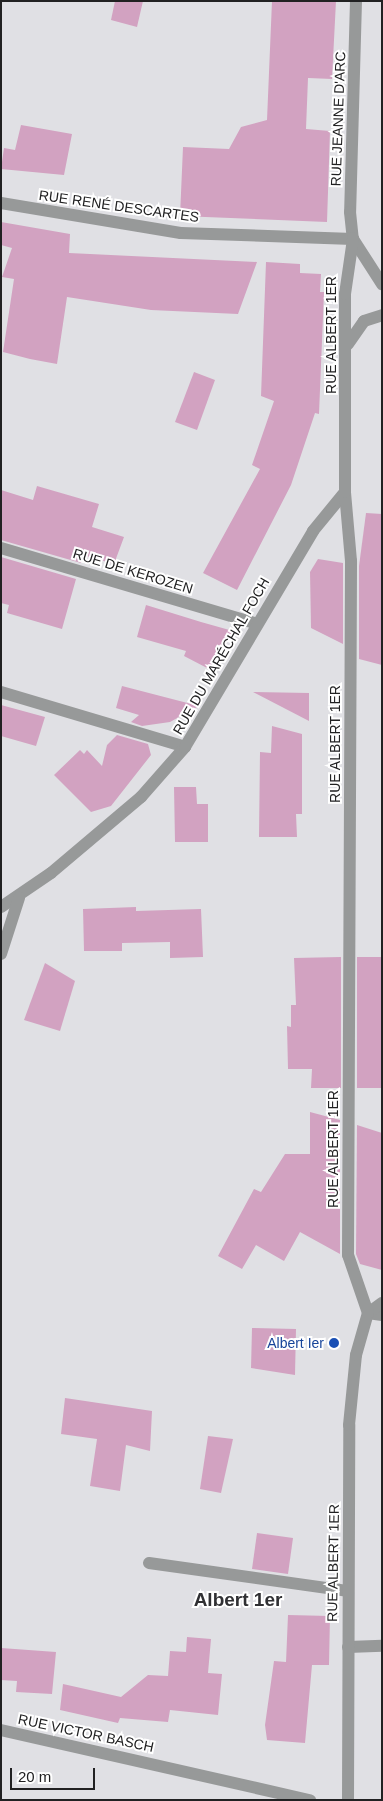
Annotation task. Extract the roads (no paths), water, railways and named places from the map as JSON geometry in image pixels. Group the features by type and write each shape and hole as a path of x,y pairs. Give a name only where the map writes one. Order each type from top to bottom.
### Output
{"street":[{"name":"RUE JEANNE D'ARC","path":"353,238 350,182 356,1"},
{"name":"RUE RENÉ DESCARTES","path":"1,203 181,233 353,238"},
{"path":"353,238 382,284"},
{"name":"RUE ALBERT 1ER","path":"348,1800 347,1591 351,1386 368,1313 348,1255 351,561 345,492 346,268 353,238"},
{"path":"347,346 364,321 382,315"},
{"name":"RUE DU MARÉCHAL FOCH","path":"1,907 19,898 141,797 185,747 300,551 345,492"},
{"name":"RUE DE KEROZEN","path":"1,548 257,624"},
{"path":"1,692 185,747"},
{"path":"1,954 19,898"},
{"path":"368,1313 382,1303"},
{"path":"368,1313 382,1316"},
{"path":"150,1563 347,1591"},
{"path":"348,1647 382,1646"},
{"name":"RUE VICTOR BASCH","path":"1,1730 310,1800"}],"place":[{"name":"Albert Ier","path":"334,1343"}],"district":[{"name":"Albert 1er","path":"238,1600"}]}
